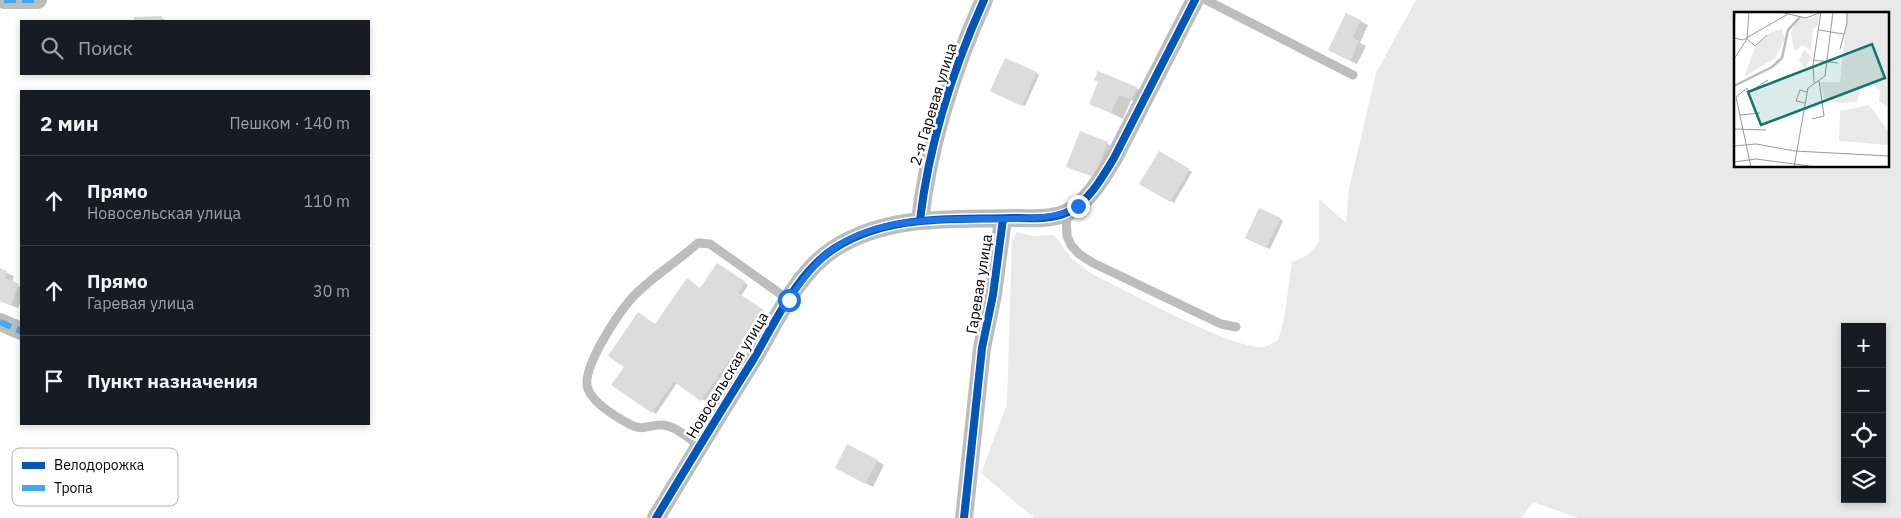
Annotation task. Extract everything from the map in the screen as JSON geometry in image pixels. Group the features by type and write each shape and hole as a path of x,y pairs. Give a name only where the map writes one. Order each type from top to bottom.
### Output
{"street":[{"path":"4,0 38,0"},
{"name":"2-я Гаревая улица","path":"920,220 925,175 939,121 971,29 984,0"},
{"path":"1066,213 1078,206 1089,194 1114,158 1194,0"},
{"name":"Гаревая улица","path":"964,518 982,348 1003,219 1066,213"},
{"name":"Новосельская улица","path":"656,518 789,300 819,260 834,248 876,229 920,220 1003,219"},
{"path":"0,322 20,331"}],"lane":[{"path":"1206,0 1353,75"},
{"path":"1066,213 1067,236 1071,245 1079,254 1093,263 1221,324 1236,328"},
{"path":"700,446 670,426 661,425 647,429 638,428 601,404 587,388 586,378 590,362 631,300 698,243 710,244 789,300"}],"shaded area":[{"path":"1416,0 1901,0 1901,518 1578,518 1533,502 1522,518 1034,518 981,473 1007,404 1012,240 1017,232 1033,236 1054,235 1073,260 1092,274 1204,329 1228,339 1264,347 1278,340 1284,319 1292,262 1308,255 1319,242 1319,199 1346,223 1349,189 1376,73"}],"building":[{"path":"1346,13 1361,20 1353,38 1359,41 1350,61 1328,50"},
{"path":"162,16 162,20 134,20 134,17"},
{"path":"1005,58 1037,72 1022,106 990,91"},
{"path":"1098,71 1137,87 1131,100 1119,95 1111,113 1089,104 1098,82 1094,80"},
{"path":"1080,131 1108,142 1094,177 1066,167"},
{"path":"1159,151 1190,169 1170,202 1139,184"},
{"path":"1259,208 1281,218 1266,248 1245,238"},
{"path":"717,263 746,282 738,293 764,310 701,401 674,382 652,413 611,385 624,367 608,356 638,312 655,324 687,278 700,288"},
{"path":"0,268 7,271 5,278 19,284 11,305 0,301"},
{"path":"847,444 878,460 865,484 835,468"}],"marked path":[{"path":"4,0 38,0"},
{"path":"0,322 20,331"}],"cycle path":[{"path":"920,220 929,163 943,108 972,27 984,0"},
{"path":"656,518 753,360 788,299 809,270 821,258 856,237 877,229 899,224 943,219 1048,217 1062,215 1076,207 1089,195 1114,158 1195,0"},
{"path":"964,518 982,348 993,295 1003,219"}],"route":[{"path":"789,300 819,260 834,248 876,229 920,220 1029,218 1066,213 1078,206"}]}
